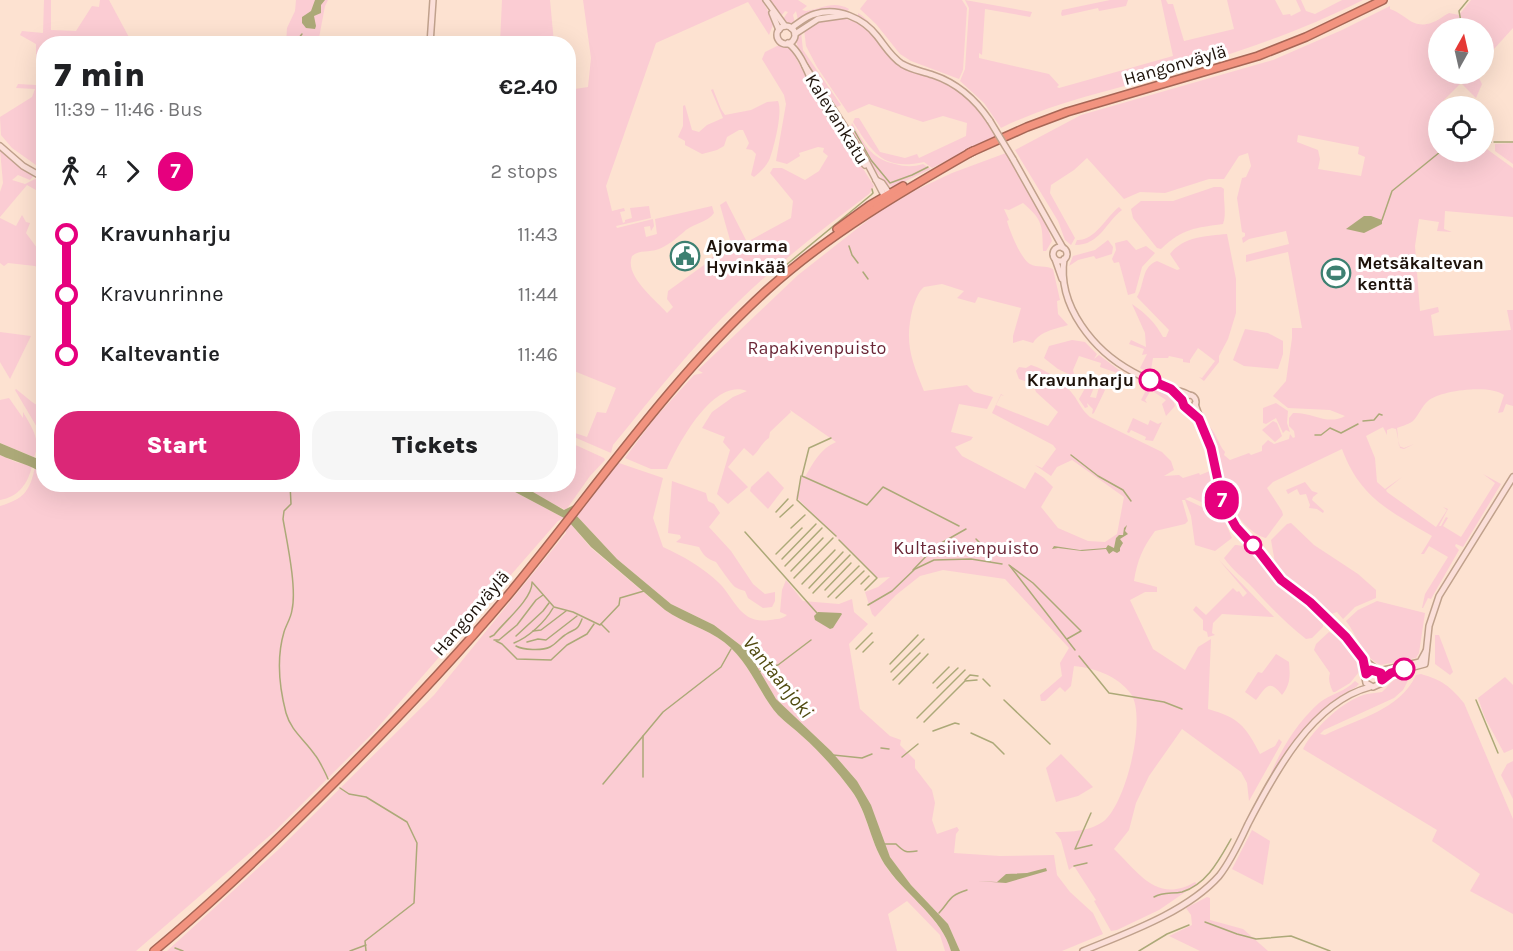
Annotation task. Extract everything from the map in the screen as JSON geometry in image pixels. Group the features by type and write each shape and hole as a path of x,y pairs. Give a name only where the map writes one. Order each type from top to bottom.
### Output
{"highway":[{"name":"Hangonväylä","path":"154,951 270,847 422,692 508,594 688,369 788,272 888,197 973,151 1067,112 1258,56 1306,38 1383,0"}],"street":[{"path":"431,36 434,0"},
{"path":"767,3 779,30 816,13 833,12 848,16 872,30 891,55 900,62 912,69 940,78 965,93 978,105 990,121 1066,253 1065,282"},
{"name":"Kalevankatu","path":"767,3 788,27 799,56 863,155 877,185 888,197"},
{"path":"792,39 818,19 848,16"},
{"name":"Kalevankatu","path":"779,30 778,39 782,43 792,39"},
{"path":"0,146 23,166 36,173"},
{"path":"1053,230 1053,255 1065,282 1072,310 1082,327 1116,362 1135,373 1194,397 1199,419 1211,448 1219,489 1226,510 1236,527 1281,580 1310,602 1346,637 1363,659 1376,670 1382,680"},
{"path":"1054,249 1063,248"},
{"path":"1055,259 1059,261 1064,259"},
{"path":"1171,389 1182,400 1182,405 1199,419"},
{"path":"1182,400 1184,396 1189,395"},
{"path":"1188,409 1195,404"},
{"path":"1083,951 1175,909 1215,880 1228,863 1265,793 1293,748 1327,710 1355,691 1378,686 1391,673 1424,666 1427,660 1430,620 1439,596 1513,477"},
{"path":"1355,691 1365,676 1376,670 1420,662 1426,651"},
{"path":"1363,659 1366,683 1370,687"}],"green space":[{"path":"44,0 51,0 51,30 76,31 92,6 99,7 100,0 109,0 128,36 36,36 36,44 20,35 22,31 43,33"},
{"path":"296,0 328,0 319,36 286,36 287,28 295,11"},
{"path":"502,0 550,0 553,36 500,36"},
{"path":"583,0 762,0 774,22 769,35 748,2 656,43 606,186 612,211 624,208 625,211 620,212 623,223 632,218 630,208 649,206 651,218 616,226 617,228 653,219 654,226 651,231 650,226 644,227 646,237 657,234 655,219 712,206 714,213 711,216 673,241 659,249 632,256 632,271 636,279 667,313 673,307 667,299 668,291 704,265 730,240 720,205 726,201 747,242 791,218 793,201 770,173 773,168 782,168 805,180 819,171 828,156 823,152 824,148 818,147 799,153 800,156 787,164 776,161 786,104 784,95 762,59 765,52 779,45 790,47 812,88 874,186 869,194 769,273 721,319 643,408 613,445 611,453 576,438 576,433 587,437 597,412 606,413 616,388 576,372 576,89 588,87 591,58"},
{"path":"770,0 798,0 807,6 802,10 806,11 833,5 849,9 847,12 828,10 816,12 798,20 796,11 793,15 795,23 790,23 783,19 788,12 785,11 781,16"},
{"path":"867,0 962,0 967,8 963,70 959,79 911,61 900,54 876,24 860,9"},
{"path":"965,0 1032,12 1030,17 985,9 982,55 979,53 979,58 1049,74 1059,88 1173,56 1161,0 1173,4 1184,41 1234,29 1227,0 1275,0 1283,15 1290,14 1291,16 1301,11 1296,0 1301,0 1306,11 1315,14 1342,0 1363,0 1260,44 1056,106 1001,128 984,103 960,81 965,69 969,8"},
{"path":"1110,0 1128,0 1126,6 1099,11 1098,8 1062,16 1061,14 1062,10"},
{"path":"1471,0 1513,0 1513,28 1494,49 1494,18 1441,18 1449,13 1459,15"},
{"path":"1390,6 1390,9 1414,23 1428,23 1428,84 1460,84 1448,96 1428,96 1428,162 1494,162 1494,154 1513,168 1513,217 1445,211 1444,229 1452,232 1437,231 1439,222 1419,219 1415,246 1420,311 1438,307 1439,312 1431,315 1434,336 1511,330 1507,310 1513,310 1513,406 1506,404 1503,412 1498,413 1504,395 1477,389 1454,391 1428,401 1414,420 1397,428 1398,440 1396,429 1392,428 1387,430 1387,435 1383,427 1366,436 1375,458 1377,482 1385,489 1402,477 1386,490 1387,492 1436,527 1447,510 1443,507 1448,509 1439,526 1446,517 1448,518 1443,526 1461,537 1495,483 1483,474 1501,484 1463,547 1456,544 1459,550 1431,599 1428,598 1423,608 1425,594 1448,557 1429,546 1424,554 1421,554 1432,536 1378,502 1358,480 1342,449 1273,482 1267,488 1283,515 1266,538 1255,533 1244,523 1235,511 1232,500 1228,501 1226,497 1215,440 1209,426 1225,452 1224,455 1230,460 1262,451 1262,446 1268,440 1274,444 1289,439 1290,434 1293,438 1295,437 1294,431 1289,426 1289,418 1293,413 1332,420 1345,416 1330,410 1288,408 1273,396 1286,381 1292,328 1302,328 1288,252 1246,262 1246,255 1289,244 1286,231 1249,239 1243,243 1242,238 1245,233 1242,232 1237,198 1242,178 1246,177 1251,166 1248,153 1239,156 1224,179 1209,179 1165,193 1140,192 1124,199 1087,158 1074,170 1051,185 1050,193 1075,238 1071,245 1065,240 1058,221 1015,150 1081,115 1273,60","holes":["1298,135 1359,147 1358,154 1365,157 1361,176 1318,169 1320,159 1318,150 1297,142"]},
{"path":"858,13 903,60 934,71 961,85 983,105 994,122 978,101 955,83 913,67 899,59 858,17"},
{"path":"843,18 869,30 891,57 949,84 962,93 985,118 996,137 932,168 924,162 898,164 873,151 853,122 855,118 859,118 880,152 905,158 917,154 919,158 966,136 967,123 943,116 923,122 869,104 848,113 817,67 806,46 804,29 819,20"},
{"path":"801,32 803,50 841,105 837,107 804,60 796,42"},
{"path":"18,84 36,85 36,165 12,148 1,135 0,117 32,97 35,89 16,88"},
{"path":"1462,84 1482,84 1477,96"},
{"path":"713,89 725,115 751,110 767,102 778,101 779,121 772,153 769,161 754,177 751,175 756,154 746,149 749,143 743,130 727,137 724,146 702,154 685,145 685,141 678,137 683,126 683,106 685,105 692,130 699,132 707,125 723,118 711,90"},
{"path":"852,123 864,144 879,158 903,166 923,164 931,169 893,187 887,184 859,147 854,137"},
{"path":"1513,143 1513,164 1495,151 1495,144"},
{"path":"0,150 34,175 30,180 18,175 12,180 25,184 36,178 36,190 27,185 0,217 0,192 3,183"},
{"path":"1006,153 1044,217 1052,241 1046,251 1043,251 1040,224 1023,203 1009,210 1004,209 1009,220 1007,221 1008,226 1016,245 1030,264 1053,269 1060,300 1057,301 1058,314 1068,325 1044,333 1033,343 1023,340 1013,343 1021,308 978,297 975,303 957,298 964,291 942,284 924,287 913,307 909,341 912,360 924,391 967,385 974,392 993,397 987,409 959,404 951,432 973,437 955,447 962,456 1025,489 1035,472 1044,478 1053,487 1041,507 1058,528 1088,541 1105,542 1117,534 1124,497 1072,460 1057,467 1051,476 1035,465 1042,468 1056,449 1053,445 992,413 1001,394 1004,396 1001,395 996,405 1048,426 1058,412 1036,392 1033,384 1019,379 1016,371 1019,367 1026,368 1031,365 1050,374 1066,387 1090,417 1162,452 1171,461 1174,470 1164,476 1179,475 1183,478 1199,473 1200,475 1210,471 1211,468 1213,485 1210,486 1215,491 1219,510 1190,497 1185,499 1223,517 1232,538 1215,551 1195,545 1191,516 1185,500 1182,500 1188,521 1185,524 1155,531 1137,567 1134,581 1157,587 1157,592 1145,592 1130,600 1153,649 1185,670 1198,647 1211,639 1208,709 1240,724 1260,754 1275,746 1279,739 1282,742 1249,801 1247,783 1241,772 1182,729 1149,776 1136,803 1129,830 1114,849 1141,876 1159,888 1170,890 1195,882 1197,884 1159,910 1111,931 1094,901 1096,900 1074,866 1069,870 1061,840 1055,832 1081,830 1099,824 1112,811 1120,797 1132,760 1137,721 1131,694 1120,682 1106,674 1074,666 1071,686 1065,692 1060,687 1045,701 1041,701 1040,695 1062,676 1060,663 1069,648 1005,579 943,570 920,576 896,595 875,617 865,592 878,587 890,577 877,578 796,497 802,476 805,477 822,452 836,442 790,410 791,412 770,432 769,438 753,456 744,448 728,467 748,487 728,504 717,494 730,450 723,442 725,437 702,428 712,412 733,397 747,391 734,389 709,403 679,445 667,469 651,469 625,458 654,419 694,375 703,373 698,370 798,275 877,213 914,191 952,173"},
{"path":"1214,187 1224,189 1223,224 1190,230 1176,237 1161,249 1157,248 1133,218 1131,209 1141,201 1173,201"},
{"path":"1119,207 1122,210 1102,232 1084,244 1075,245 1077,240 1095,233"},
{"path":"22,215 26,222 30,223 26,233 36,247 36,267 8,263 4,266 0,263 0,218 16,226"},
{"path":"1227,234 1236,279 1236,313 1228,339 1219,356 1219,362 1204,381 1199,377 1202,378 1215,361 1198,348 1190,363 1169,356 1168,358 1153,358 1151,370 1155,371 1154,375 1140,368 1147,354 1142,355 1144,349 1129,344 1131,340 1146,347 1145,333 1132,304 1149,318 1163,337 1166,337 1169,330 1137,297 1148,267 1157,261 1177,270 1180,269 1170,254 1176,248 1196,238"},
{"path":"1108,240 1113,247 1112,254 1096,259 1094,256 1078,260 1069,266 1073,256 1095,250"},
{"path":"1127,240 1136,250 1146,246 1155,253 1142,267 1135,293 1128,295 1119,262 1114,263 1112,259 1116,250 1115,243"},
{"path":"1245,329 1268,333 1283,341 1283,354 1278,369 1244,366 1233,360"},
{"path":"0,332 31,336 10,379 0,362"},
{"path":"1072,340 1085,342 1097,354 1094,359 1099,355 1127,376 1124,382 1116,376 1117,373 1100,367 1101,363 1079,356 1073,370 1074,374 1081,377 1083,375 1081,380 1058,369 1044,358 1049,346"},
{"path":"1088,376 1098,378 1090,397 1096,398 1101,380 1107,385 1106,388 1101,387 1105,390 1092,414 1093,409 1087,403 1088,407 1085,408 1079,399 1088,383 1086,381"},
{"path":"1145,385 1172,397 1175,406 1166,416 1162,404 1166,400 1151,390 1145,400 1147,403 1141,400 1147,388"},
{"path":"15,390 36,405 36,426"},
{"path":"9,398 23,418 23,412 36,439 34,457 0,443 0,400"},
{"path":"1276,403 1288,411 1287,423 1290,432 1286,430 1283,433 1276,418 1266,424 1263,423 1263,408"},
{"path":"1133,418 1148,425 1150,420 1158,424 1162,422 1153,441 1145,440 1146,437 1131,430 1127,432"},
{"path":"1273,421 1277,423 1282,436 1275,442 1262,430"},
{"path":"576,445 604,458 605,460 590,476 566,510 533,492 576,492"},
{"path":"0,455 32,466 21,489 12,496 0,500"},
{"path":"616,462 663,478 653,518 663,547 692,562 712,577 745,614 760,620 782,618 787,615 780,612 782,590 786,580 803,601 839,604 852,599 854,612 868,624 849,644 860,709 890,736 901,740 900,745 915,760 915,768 932,790 935,803 932,820 937,834 957,827 959,830 956,834 954,853 1000,856 1054,855 1057,875 1070,892 1093,913 1103,934 1062,951 960,951 948,924 911,885 890,857 857,781 831,751 775,699 748,651 714,625 671,604 617,559 575,514 617,465"},
{"path":"35,467 36,492 515,492 564,518 558,521 372,734 274,832 136,951 0,951 0,506 20,497 31,482"},
{"path":"768,471 784,488 768,509 750,491 751,487"},
{"path":"672,481 706,493 708,501 714,504 720,513 709,527 731,551 753,584 765,594 775,592 772,607 763,608 748,598 745,591 733,585 716,562 710,560 699,547 676,542 681,538 680,535 668,533"},
{"path":"1305,482 1312,491 1318,493 1312,500 1324,511 1323,513 1309,508 1306,494 1300,495 1297,489 1288,494 1286,490"},
{"path":"569,522 591,548 665,610 717,637 733,650 778,715 822,755 851,790 885,865 940,928 951,951 945,951 940,935 907,901 888,914 897,951 167,951 278,850 434,695 566,533 565,528"},
{"path":"1291,523 1314,545 1358,574 1376,590 1376,598 1355,607 1343,619 1337,612 1331,614 1315,597 1283,574 1275,563 1271,540 1287,524"},
{"path":"1235,545 1249,550 1278,583 1315,609 1322,620 1323,627 1312,638 1306,639 1292,627 1227,562 1224,558"},
{"path":"1219,560 1274,617 1222,614 1213,623 1212,633 1215,635 1208,637 1207,632 1203,630 1203,620 1193,610 1196,606 1206,615 1233,588 1243,597 1247,593"},
{"path":"1377,601 1425,613 1419,653 1416,658 1381,665 1365,652 1346,621 1358,610"},
{"path":"1329,632 1344,640 1363,667 1350,683 1335,692 1330,685 1330,673 1314,650 1316,644"},
{"path":"1435,635 1439,635 1453,672 1450,675 1435,664"},
{"path":"1276,654 1289,662 1290,675 1287,687 1282,695 1274,687 1268,686 1256,700 1245,692 1258,672 1262,673"},
{"path":"1421,674 1445,684 1464,703 1513,819 1513,914 1470,891 1480,874 1432,841 1437,830 1303,749 1314,733 1339,708 1358,697 1382,692 1396,679 1411,675 1403,690 1394,698 1324,730 1320,734 1325,735 1389,705 1409,687 1416,675"},
{"path":"1505,677 1513,685 1513,749 1504,753 1485,718 1478,698"},
{"path":"1355,681 1359,684 1330,705 1309,726 1273,775 1271,773 1280,753 1304,719 1319,703 1347,688"},
{"path":"1061,754 1093,787 1078,796 1056,802 1046,768"},
{"path":"1513,761 1513,799 1501,775 1507,764"},
{"path":"1252,830 1270,841 1263,885 1232,869"},
{"path":"1207,897 1210,898 1210,920 1243,929 1268,951 1200,951 1169,936 1192,925 1191,915 1186,908"}],"shaded area":[{"path":"315,0 325,0 321,5 321,13 314,16 315,29 306,28 302,23 302,17 311,11"},
{"path":"1364,216 1382,220 1382,224 1364,233 1346,229"},
{"path":"0,443 36,458 36,470 28,465 0,455"},
{"path":"515,492 533,492 564,510 574,505 564,518"},
{"path":"575,514 617,559 671,604 714,625 748,651 776,699 831,751 857,781 871,805 890,857 911,885 948,924 960,951 951,951 940,928 888,869 877,850 862,809 851,790 822,755 778,715 741,659 717,637 665,610 591,547 569,522"},
{"path":"1127,525 1125,531 1128,534 1120,539 1123,543 1117,553 1113,551 1109,554 1106,549 1082,551 1052,549 1054,546 1080,550 1106,548 1108,545 1114,548 1116,538 1123,535"},
{"path":"818,612 842,614 830,629 815,620 814,616"},
{"path":"1046,868 1047,871 1006,883 977,881 997,882 1006,874 1027,873"}],"waterway":[{"path":"1460,18 1459,11 1468,0"},
{"path":"854,130 871,160 890,183 928,167"},
{"path":"1494,142 1513,142"},
{"path":"1382,220 1392,191 1428,162"},
{"path":"774,275 871,195 872,189"},
{"path":"849,246 858,263"},
{"path":"863,272 868,279"},
{"path":"1363,421 1374,420 1379,414 1382,415"},
{"path":"1315,435 1321,435 1330,428 1341,433 1358,424"},
{"path":"831,438 809,448 802,476 867,505 883,487 959,526"},
{"path":"1071,455 1098,476 1123,490 1131,501"},
{"path":"801,476 797,500 836,536"},
{"path":"290,492 291,504 284,511 283,519 291,565 293,601 282,642 279,662 280,683 288,719 316,757 328,779"},
{"path":"776,512 788,499"},
{"path":"780,517 793,505"},
{"path":"791,528 805,515"},
{"path":"782,559 816,524"},
{"path":"776,554 802,528"},
{"path":"785,566 822,528"},
{"path":"913,570 936,546 966,529"},
{"path":"745,532 817,613"},
{"path":"791,571 823,538"},
{"path":"794,578 833,538"},
{"path":"976,539 992,555 990,561"},
{"path":"839,540 877,578 865,590"},
{"path":"802,584 835,550"},
{"path":"809,588 843,552"},
{"path":"813,593 850,555"},
{"path":"868,605 892,591 915,569 934,560 971,559 1002,564"},
{"path":"825,590 851,563"},
{"path":"1009,565 1033,583 1081,631 1067,639"},
{"path":"828,597 859,566"},
{"path":"1010,566 1075,650"},
{"path":"836,598 864,571"},
{"path":"861,584 869,576"},
{"path":"532,582 554,607 573,612 600,625 619,605 620,598 644,591"},
{"path":"490,637 523,603 532,583"},
{"path":"494,640 499,640 517,625 536,600 543,595"},
{"path":"516,636 549,603"},
{"path":"514,643 536,629 553,608"},
{"path":"533,631 541,630 566,611"},
{"path":"527,642 538,639 546,640 577,616"},
{"path":"516,646 533,650 550,647 577,628 582,619"},
{"path":"496,641 517,659 551,660 567,645 587,634 594,624"},
{"path":"601,624 609,632"},
{"path":"856,649 872,633"},
{"path":"890,664 918,635"},
{"path":"891,672 924,639"},
{"name":"Vantaanjoki","path":"759,672 778,665 811,640"},
{"path":"863,652 873,642"},
{"name":"Vantaanjoki","path":"603,784 663,712 721,667 731,649"},
{"path":"893,680 920,653"},
{"path":"899,684 928,654"},
{"path":"1079,656 1109,693 1164,702 1182,709"},
{"path":"933,683 949,667"},
{"path":"937,688 958,668"},
{"path":"917,718 965,670"},
{"path":"965,680 970,675 978,676"},
{"path":"983,679 990,686"},
{"path":"924,722 965,681 977,680"},
{"path":"1004,700 1050,744"},
{"path":"1476,700 1498,753"},
{"path":"933,731 955,723 959,724"},
{"path":"971,733 993,743 1004,754"},
{"path":"643,736 643,777"},
{"path":"902,757 918,744"},
{"path":"881,748 889,749"},
{"path":"833,755 862,758 872,754"},
{"path":"340,788 349,794 366,797 407,822 417,843 414,903 365,941 366,951"},
{"path":"1091,813 1075,849 1092,845"},
{"path":"1154,897 1182,892 1199,883 1222,855 1231,839"},
{"path":"883,844 896,844 908,852 917,851"},
{"path":"1074,866 1087,863"},
{"path":"939,913 953,896 967,890"},
{"path":"1205,922 1256,939 1291,936 1330,951"},
{"path":"1139,951 1167,934 1189,925"},
{"path":"350,951 366,945"},
{"path":"175,948 183,951"}],"bus line":[{"name":"7","path":"1150,380 1171,389 1182,400 1184,406 1199,419 1214,457 1219,489 1226,510 1236,527 1281,580 1303,595 1346,637 1363,659 1366,674 1371,670 1376,670 1381,673 1382,680 1391,673 1404,669"}],"place":[{"name":"Ajovarma Hyvinkää","path":"685,256"},
{"name":"Metsäkaltevan kenttä","path":"1336,273"},
{"name":"Kravunharju","path":"1150,380"}],"park label":[{"name":"Rapakivenpuisto","path":"817,348"},
{"name":"Kultasiivenpuisto","path":"966,548"}]}
